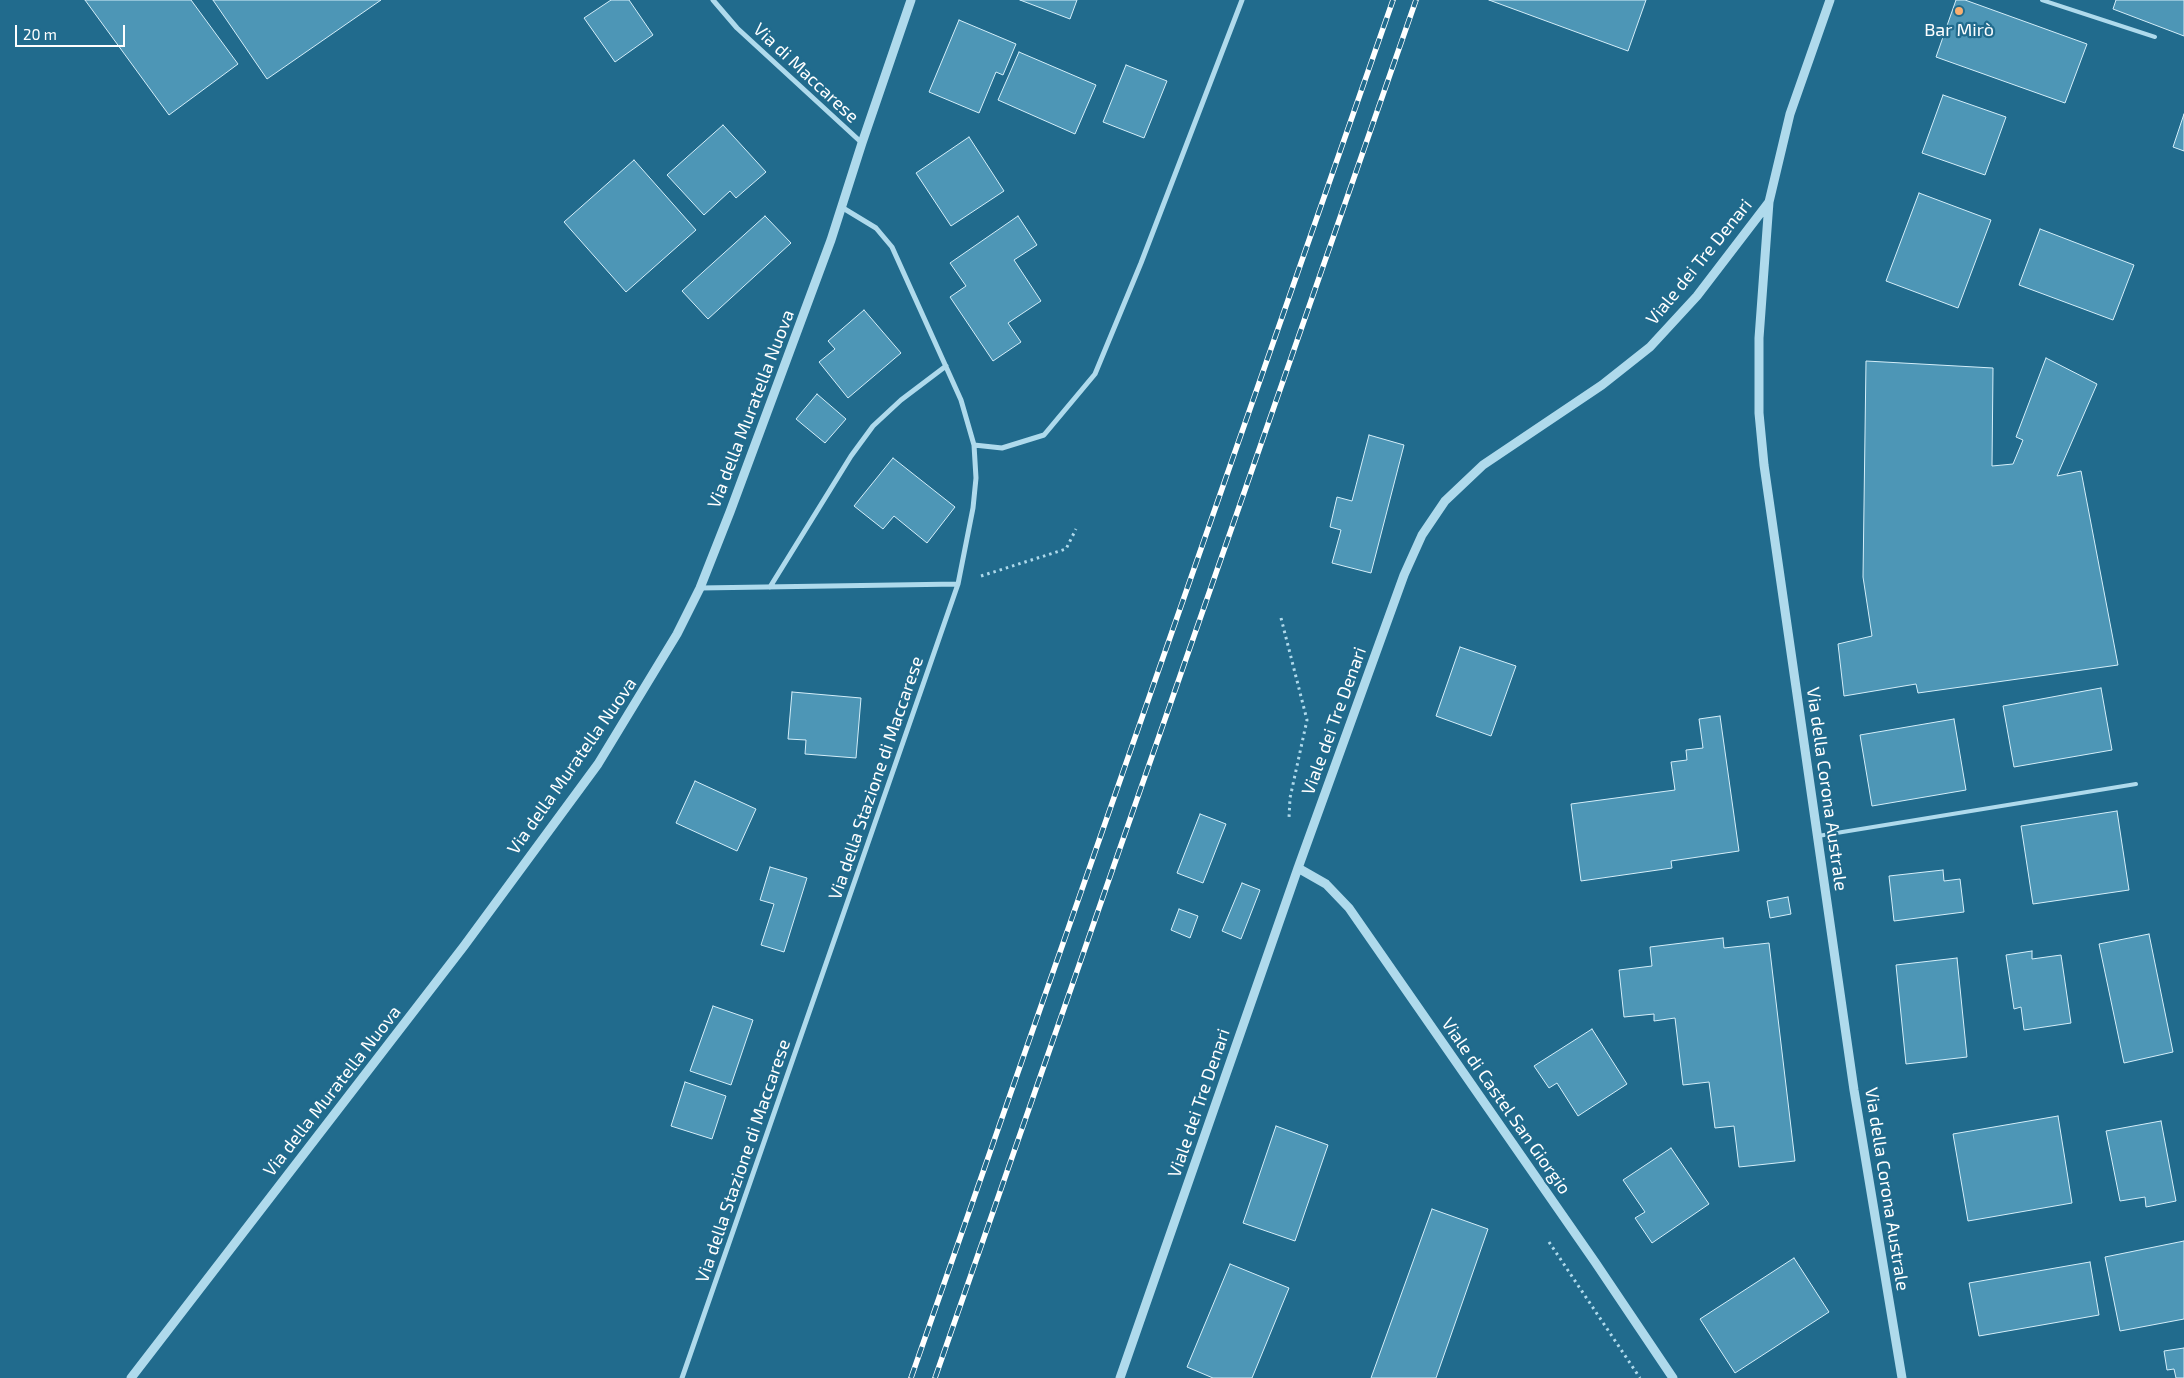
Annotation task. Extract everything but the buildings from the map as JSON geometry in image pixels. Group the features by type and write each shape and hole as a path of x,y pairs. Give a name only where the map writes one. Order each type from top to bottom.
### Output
{"street":[{"name":"Via di Maccarese","path":"713,0 737,28 862,143"},
{"name":"Via della Muratella Nuova","path":"131,1378 441,976 592,772 651,680 700,588 843,208 862,143 911,0"},
{"path":"974,445 1002,448 1044,435 1094,374 1141,264 1242,0"},
{"path":"1769,202 1790,114 1830,0"},
{"name":"Via della Corona Australe","path":"1769,202 1759,338 1760,439 1854,1090 1902,1378"},
{"name":"Viale dei Tre Denari","path":"1120,1378 1298,868 1404,575 1422,535 1454,491 1483,465 1602,385 1650,347 1697,296 1769,202"},
{"name":"Via della Stazione di Maccarese","path":"682,1378 958,584 973,508 976,478 974,445 967,415 946,366 892,247 876,228 843,208"},
{"path":"770,587 867,433 901,400 946,366"},
{"path":"700,588 958,584"},
{"name":"Viale di Castel San Giorgio","path":"1298,868 1330,887 1349,908 1595,1262 1673,1378"}],"lane":[{"path":"2042,0 2155,37"},
{"path":"1818,836 2136,784"}],"path":[{"path":"958,584 1066,549 1076,529"},
{"path":"1281,618 1307,720 1290,798 1289,822"}],"railway":[{"path":"911,1378 1393,0"},
{"path":"935,1378 1416,0"}],"place":[{"name":"Bar Mirò","path":"1959,11"}]}
